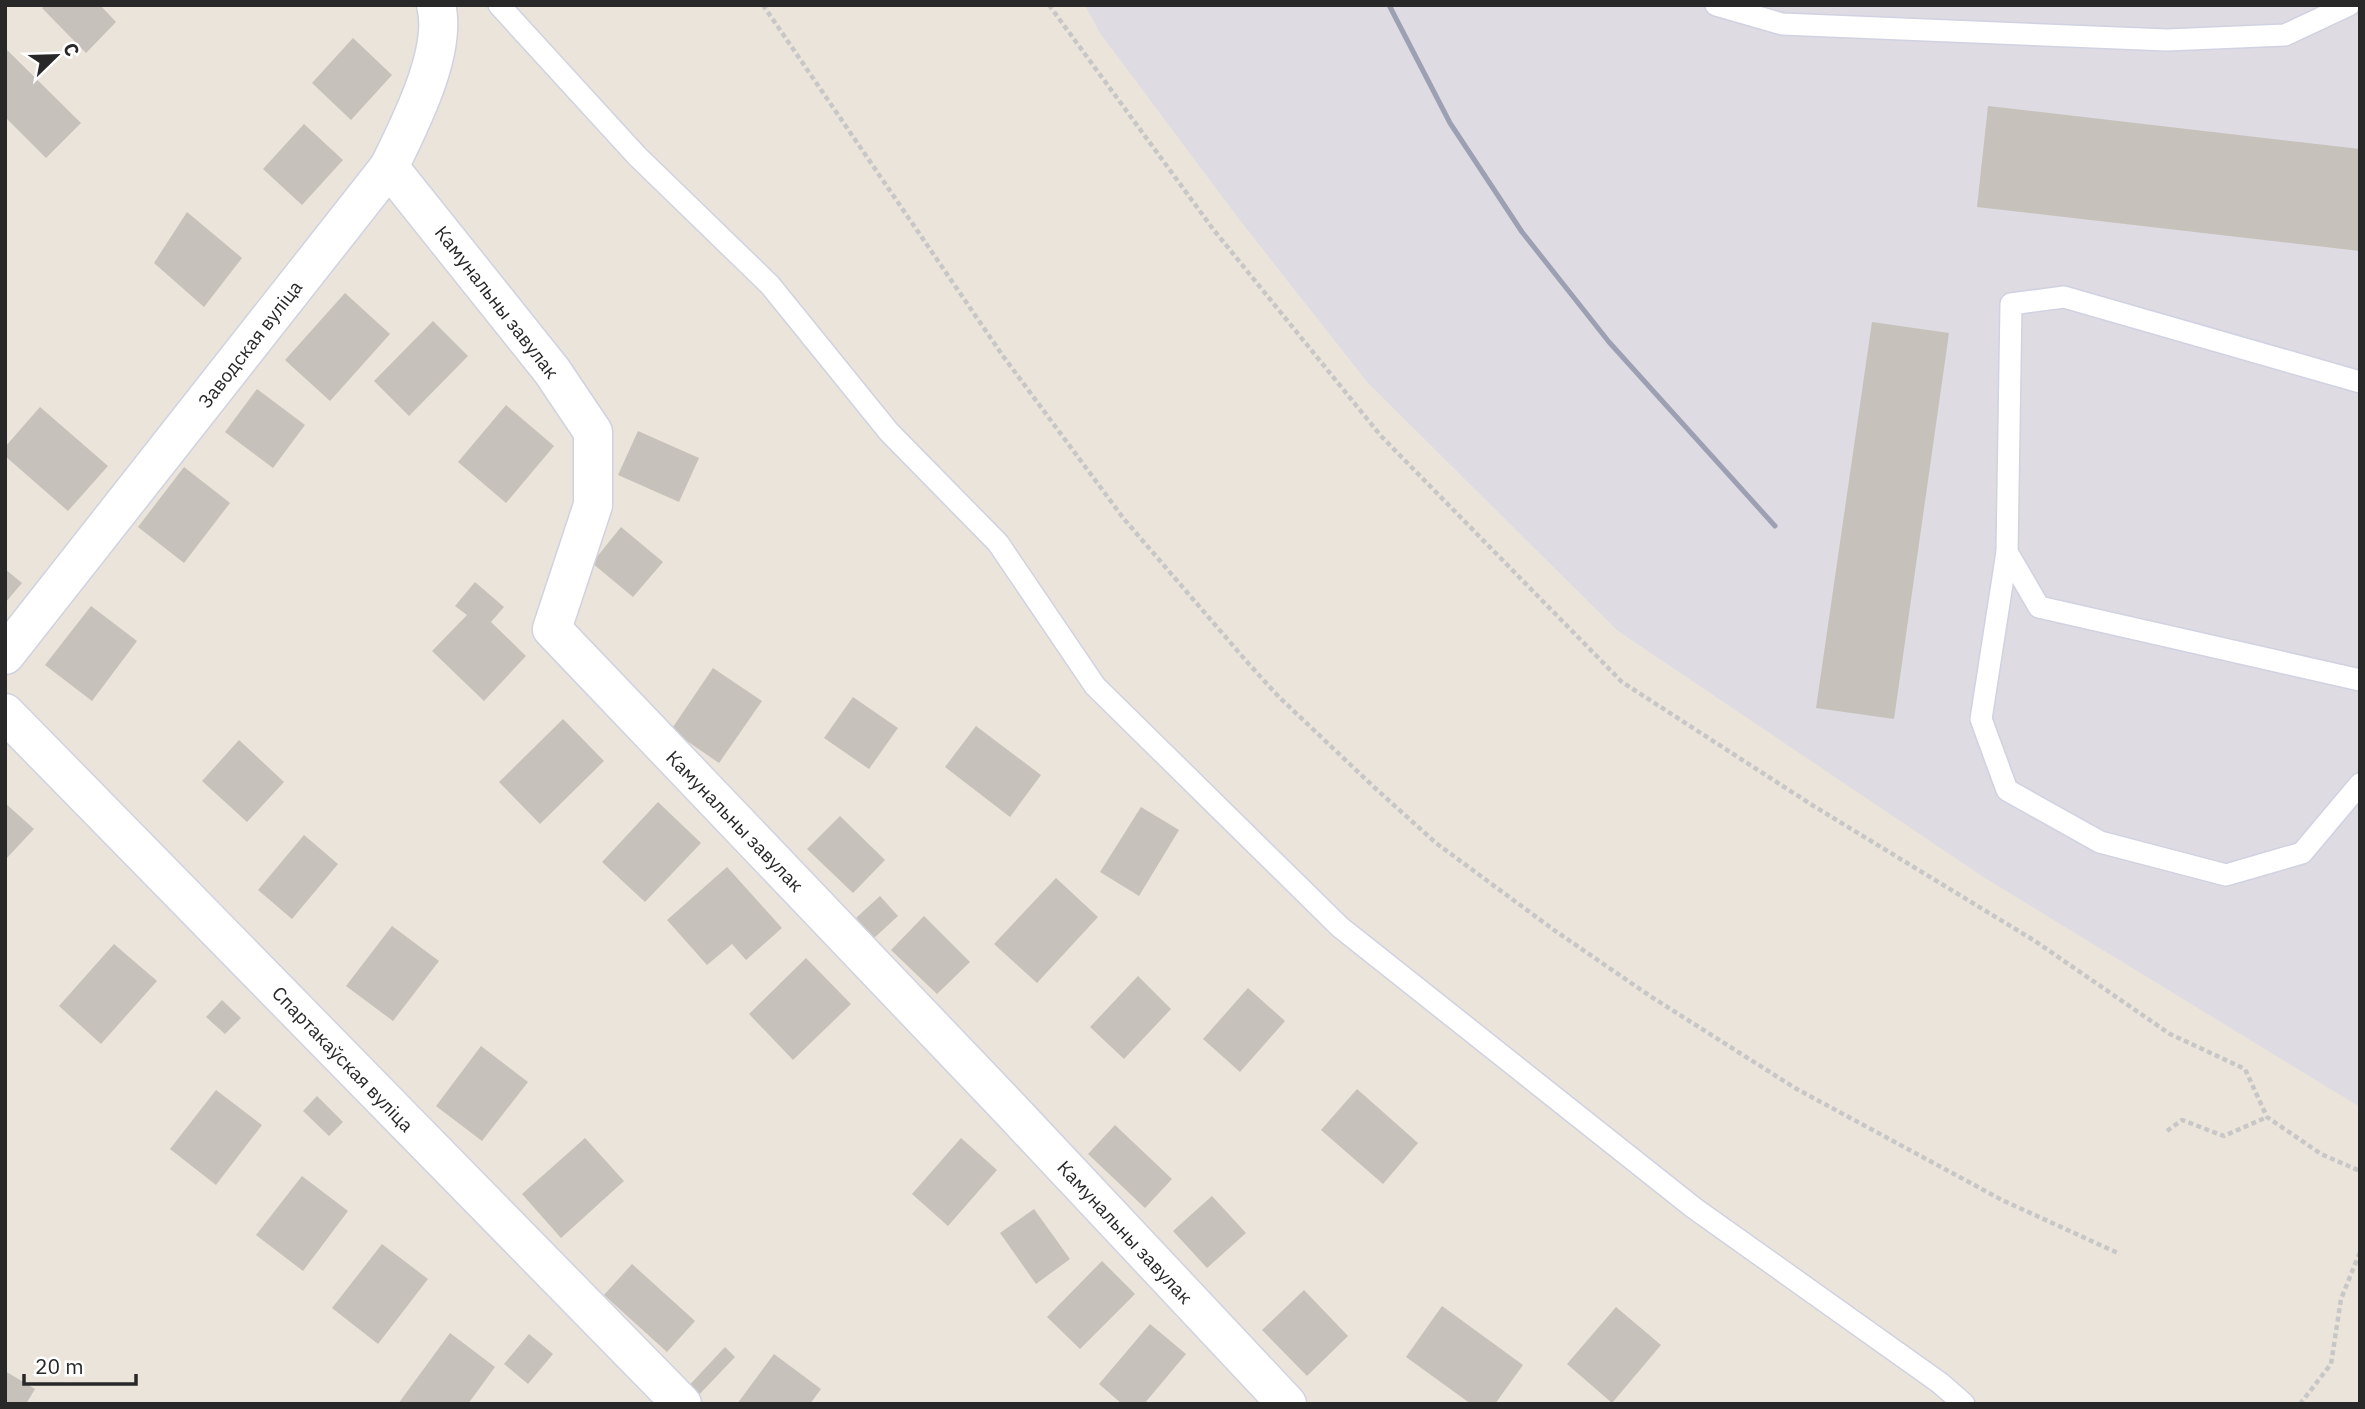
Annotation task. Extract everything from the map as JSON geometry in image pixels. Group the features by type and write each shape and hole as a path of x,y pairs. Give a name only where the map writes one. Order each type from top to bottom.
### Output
{"street":[{"name":"Заводская вуліца","path":"5,655 389,167 416,111 435,53 438,15 436,5"},
{"name":"Камунальны завулак","path":"389,167 552,371 593,432 593,505 552,629 1287,1404"},
{"name":"Спартакаўская вуліца","path":"5,713 682,1404"}],"lane":[{"path":"499,5 637,156 770,285 889,432 998,543 1095,686 1340,927 1693,1208 1940,1383 1964,1404"},
{"path":"1716,5 1782,24 2167,40 2285,35 2349,5"},
{"path":"2360,382 2064,297 2011,304 2007,552 1981,719 2007,790 2100,842 2226,875 2302,853 2360,784"},
{"path":"2007,552 2039,607 2360,680"}],"path":[{"path":"763,5 1003,356 1124,519 1186,594 1272,688 1374,788 1436,843 1554,930 1650,996 1795,1088 2003,1200 2120,1254"},
{"path":"1049,5 1213,229 1381,436 1622,682 1812,804 2035,941 2170,1034 2245,1069 2267,1117 2321,1154 2360,1171"},
{"path":"2167,1131 2182,1120 2224,1136 2267,1117"},
{"path":"2300,1404 2331,1364 2341,1299 2360,1252"}],"shaded area":[{"path":"1085,5 2360,5 2360,1107 1985,878 1618,631 1368,383 1239,219 1100,33"}],"building":[{"path":"46,5 100,5 116,22 86,53 42,8"},
{"path":"353,38 392,75 351,120 312,83"},
{"path":"5,48 81,123 46,158 5,117"},
{"path":"1988,106 2360,149 2360,251 1977,207"},
{"path":"304,124 343,160 302,205 263,169"},
{"path":"187,212 242,258 204,307 154,263"},
{"path":"345,293 390,334 330,401 285,360"},
{"path":"433,321 468,356 409,416 374,381"},
{"path":"1872,322 1949,333 1894,719 1816,708"},
{"path":"257,389 305,425 273,468 225,432"},
{"path":"506,405 554,446 506,503 458,462"},
{"path":"40,407 108,466 68,511 5,456 5,447"},
{"path":"638,431 699,458 679,502 618,475"},
{"path":"184,467 230,503 184,563 138,527"},
{"path":"621,527 663,562 633,597 592,563"},
{"path":"5,569 22,583 5,603"},
{"path":"475,582 504,607 491,622 526,656 484,701 432,651 467,615 455,606"},
{"path":"91,606 137,641 92,701 45,665"},
{"path":"713,668 762,701 719,763 671,730"},
{"path":"853,697 898,728 869,769 824,738"},
{"path":"563,719 604,761 540,824 499,782"},
{"path":"976,726 1041,775 1010,817 945,767"},
{"path":"239,740 284,782 247,822 202,781"},
{"path":"658,802 701,843 645,902 602,862"},
{"path":"5,803 34,829 5,860"},
{"path":"1141,807 1179,830 1139,896 1100,872"},
{"path":"840,816 885,860 853,893 807,849"},
{"path":"304,835 338,864 292,919 258,890"},
{"path":"727,867 782,928 746,960 732,944 707,965 667,920"},
{"path":"1056,878 1098,917 1037,983 994,944"},
{"path":"880,896 898,916 874,938 856,918"},
{"path":"924,916 970,962 937,994 891,950"},
{"path":"392,926 439,961 393,1021 346,986"},
{"path":"114,944 157,981 101,1044 59,1006"},
{"path":"806,958 851,1004 793,1060 749,1014"},
{"path":"1138,976 1171,1009 1124,1059 1090,1027"},
{"path":"1248,988 1285,1021 1240,1072 1203,1039"},
{"path":"222,1000 241,1018 225,1034 206,1017"},
{"path":"481,1046 528,1082 482,1141 436,1106"},
{"path":"1357,1089 1418,1143 1383,1184 1321,1130"},
{"path":"216,1090 262,1125 216,1185 170,1149"},
{"path":"317,1096 343,1122 329,1136 303,1111"},
{"path":"1115,1125 1172,1179 1145,1208 1088,1154"},
{"path":"585,1138 624,1181 561,1238 522,1194"},
{"path":"961,1138 997,1170 948,1226 912,1194"},
{"path":"302,1176 348,1211 303,1271 256,1235"},
{"path":"1212,1196 1246,1233 1207,1268 1173,1231"},
{"path":"1034,1209 1070,1259 1036,1284 1000,1233"},
{"path":"382,1244 428,1279 378,1344 332,1308"},
{"path":"1102,1261 1135,1294 1080,1349 1047,1317"},
{"path":"632,1264 695,1321 667,1352 604,1295"},
{"path":"1304,1290 1348,1336 1307,1376 1262,1330"},
{"path":"1442,1306 1523,1365 1495,1404 1471,1404 1406,1357"},
{"path":"1616,1307 1661,1345 1612,1403 1567,1364"},
{"path":"1150,1324 1186,1354 1144,1404 1122,1404 1099,1384"},
{"path":"450,1333 495,1367 468,1404 398,1404"},
{"path":"529,1334 553,1354 528,1384 504,1364"},
{"path":"725,1347 735,1357 693,1401 683,1392"},
{"path":"774,1354 821,1389 810,1404 737,1404"},
{"path":"5,1371 35,1389 26,1404 5,1404"}],"railway":[{"path":"1389,5 1450,123 1522,232 1609,342 1775,526"}]}
